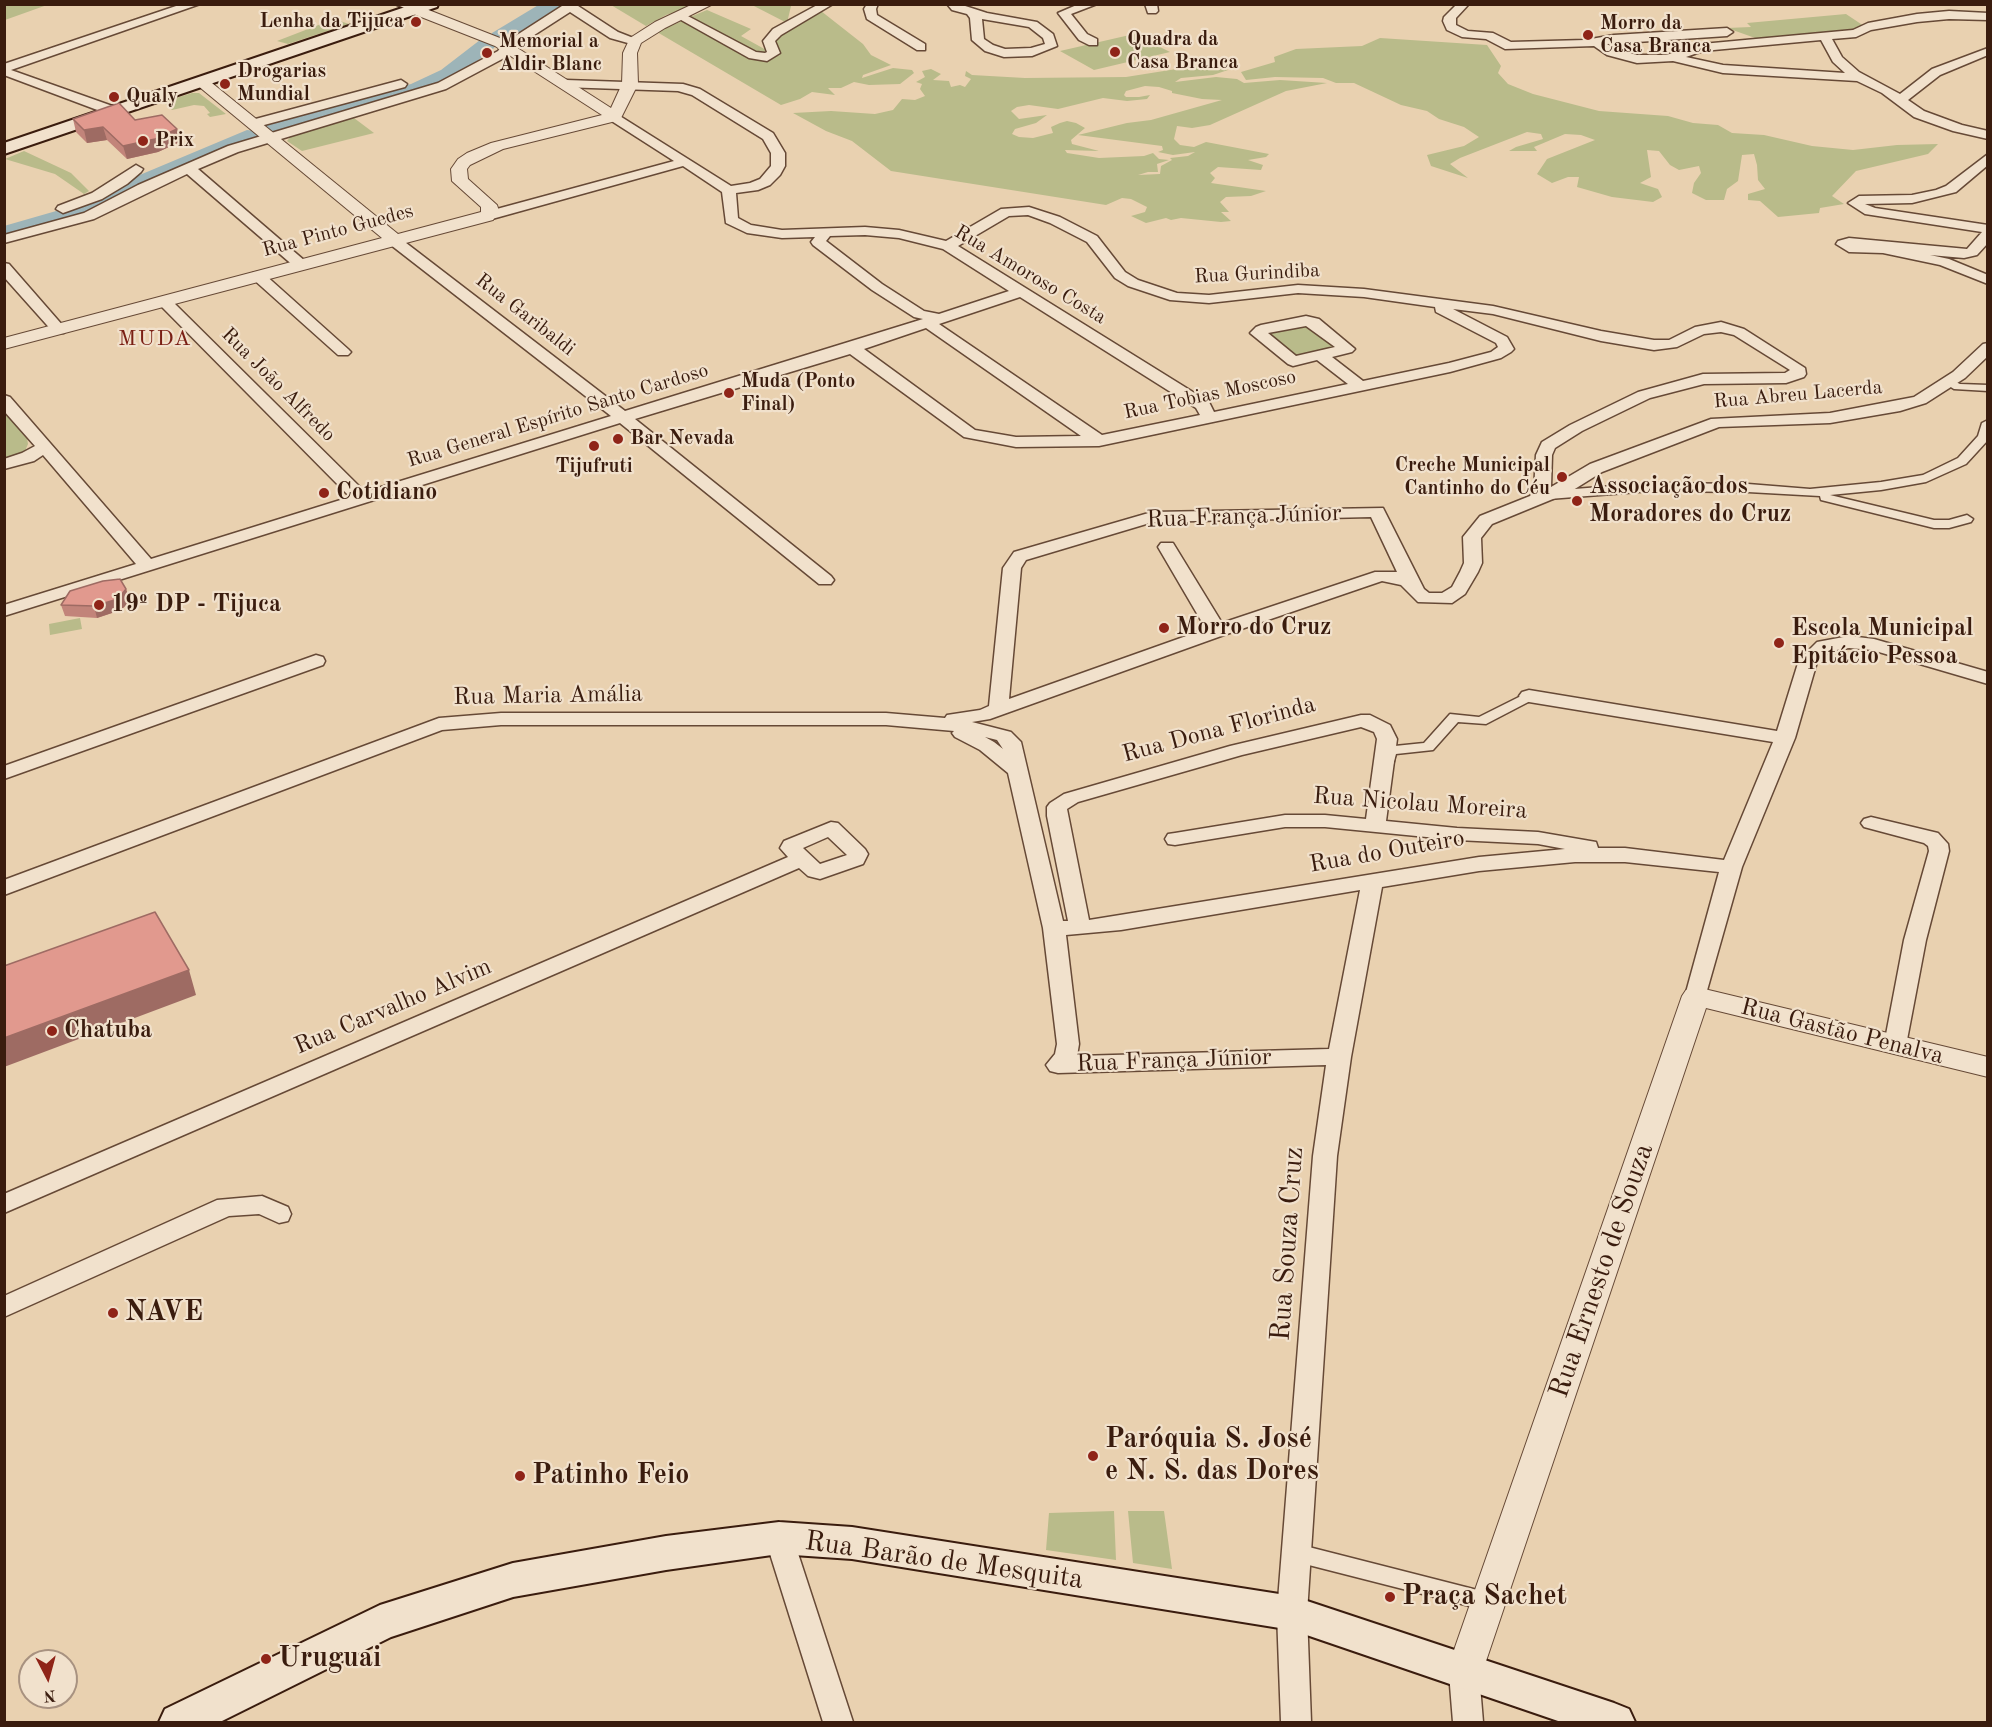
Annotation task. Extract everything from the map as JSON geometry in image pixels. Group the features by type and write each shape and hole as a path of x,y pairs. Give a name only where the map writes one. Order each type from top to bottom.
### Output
{"main road":[{"path":"4,149 424,7"},
{"name":"Rua Barão de Mesquita","path":"180,1722 380,1623 513,1580 666,1553 779,1538 852,1543 1032,1574 1292,1613 1614,1722"}],"street":[{"path":"4,69 195,4"},
{"path":"400,4 424,7 498,43 566,84 729,190 765,183 778,166 778,153 768,136 696,92 679,87 566,84"},
{"path":"615,117 630,84 630,53 635,41 642,35 705,4"},
{"path":"680,16 753,55 767,57 774,53 770,41 777,32 828,4"},
{"path":"873,4 870,9 871,17 921,47"},
{"path":"952,4 956,8 974,13 1033,24 1050,36 1051,46 1032,52 1004,53 989,48 978,40 974,13"},
{"path":"1092,4 1064,13 1083,37 1093,42"},
{"path":"1464,4 1450,17 1451,27 1466,34 1489,36 1504,45 1597,43 1614,39 1723,32 1738,35 1755,44"},
{"path":"498,43 568,5 614,35 635,41"},
{"path":"974,13 1007,6"},
{"path":"1681,59 1702,48 1856,33 1868,27 1900,20 1988,12"},
{"path":"1949,15 1988,17"},
{"path":"1825,36 1837,59 1859,77 1919,114 1988,135"},
{"path":"261,131 442,86 502,54 498,43"},
{"path":"1597,43 1611,52 1638,59 1681,59 1723,69 1859,77"},
{"path":"1899,100 1917,89 1936,72 1988,51"},
{"path":"1681,59 1697,71"},
{"path":"4,69 113,111"},
{"name":"Rua Garibaldi","path":"202,82 392,239 623,417 825,580"},
{"path":"4,239 89,216 233,149 261,131 401,84"},
{"path":"487,216 491,211 489,205 460,181 459,169 464,162 490,148 615,117"},
{"path":"1935,120 1984,120"},
{"path":"1988,158 1951,189 1940,193 1912,199 1859,200 1855,203 1860,208 1875,212 1988,229"},
{"name":"Rua Pinto Guedes","path":"4,344 684,162"},
{"path":"188,168 300,264"},
{"path":"4,225 57,212 87,201 122,181 136,169"},
{"name":"Rua Amoroso Costa","path":"729,190 731,220 737,225 755,231 782,234 865,231 899,234 948,246 1203,405 1209,417"},
{"name":"Rua Gurindiba","path":"948,246 1006,212 1029,211 1055,220 1092,239 1120,275 1133,283 1175,297 1209,299 1265,291 1331,290 1493,310 1601,336 1654,345 1672,344 1707,328 1729,328 1797,369 1798,374 1786,378 1703,379 1644,395 1576,428 1548,445 1544,455 1543,497"},
{"path":"826,232 818,242 877,287 934,321 1099,441"},
{"path":"1988,234 1972,252 1964,254 1849,242 1843,244 1853,248 1883,249 1936,260 1988,280"},
{"path":"4,267 59,330"},
{"path":"258,276 343,352"},
{"name":"Rua General Espírito Santo Cardoso","path":"4,611 361,498 852,348 1020,292"},
{"name":"Rua João Alfredo","path":"165,302 361,498"},
{"name":"Rua Tobias Moscoso","path":"852,348 970,434 1016,442 1099,441 1358,384 1450,367 1496,355 1506,349 1502,340 1427,302"},
{"path":"1321,356 1347,349 1314,322 1306,321 1258,332 1258,336 1289,360 1298,361 1321,356 1358,384"},
{"name":"Rua Abreu Lacerda","path":"1420,595 1446,599 1459,590 1473,562 1472,537 1486,520 1543,497 1608,463 1656,447 1708,424 1830,418 1877,412 1920,400 1954,377 1988,348"},
{"path":"1988,372 1954,377 1958,387 1988,388"},
{"path":"4,400 147,566"},
{"path":"1810,494 1926,478 1962,461 1984,437 1988,423"},
{"path":"4,464 28,458 44,448"},
{"path":"1543,497 1651,487 1748,488 1810,494 1934,524 1961,523 1967,519"},
{"name":"Rua França Júnior","path":"998,709 1012,568 1020,556 1152,517 1377,512 1420,595"},
{"path":"1167,547 1217,631"},
{"path":"938,722 974,717 1381,576 1399,577 1407,581 1420,595"},
{"name":"Rua Ernesto de Souza","path":"1464,1673 1696,996 1731,867 1785,738 1808,660 1824,646 1849,642 1874,645 1988,678"},
{"path":"4,772 316,661"},
{"path":"1383,769 1387,765 1390,750 1428,747 1455,717 1480,721 1529,696 1785,738"},
{"name":"Rua Maria Amália","path":"4,888 439,724 501,719 886,718 938,722"},
{"name":"Rua Dona Florinda","path":"1080,928 1057,816 1057,807 1071,798 1237,750 1360,721 1370,721 1386,733 1375,825"},
{"name":"Rua França Júnior","path":"938,722 987,746 1019,771 1054,928 1068,1044 1066,1056 1058,1065 1339,1057"},
{"name":"Rua Nicolau Moreira","path":"1175,839 1285,821 1375,825 1456,834 1538,838 1625,855"},
{"path":"1871,823 1931,838 1938,844 1939,851 1915,940 1895,1045"},
{"name":"Rua do Outeiro","path":"1054,928 1080,928 1526,859 1575,855 1625,855 1731,867"},
{"name":"Rua Carvalho Alvim","path":"4,1204 802,859"},
{"name":"Rua Souza Cruz","path":"1296,1722 1292,1613 1325,1156 1339,1057 1372,883"},
{"path":"1045,885 1050,894 1056,897 1067,896 1073,889"},
{"name":"Rua Gastão Penalva","path":"1696,996 1988,1067"},
{"path":"4,1307 226,1207 262,1205 279,1215"},
{"path":"779,1538 838,1722"},
{"path":"1297,1553 1489,1602"},
{"path":"1464,1673 1468,1722"}],"green space":[{"path":"5,4 47,4 47,5 5,20"},
{"path":"788,4 791,6 787,23 752,5"},
{"path":"611,5 696,5 666,15 646,26"},
{"path":"707,10 751,29 741,36 768,51 763,54 752,51 690,17"},
{"path":"821,11 863,44 871,55 891,65 863,75 862,78 893,68 912,70 914,73 900,84 869,85 854,82 841,88 828,88 835,95 812,92 800,99 781,105 657,32 682,21 767,59 780,55 774,42 777,35"},
{"path":"1846,14 1864,26 1855,31 1758,39 1727,28 1751,27 1747,23"},
{"path":"334,19 349,24 288,44 277,41"},
{"name":"Quadra da Casa Branca","path":"1134,34 1170,52 1094,70 1060,51"},
{"path":"1380,38 1487,45 1501,66 1498,73 1508,84 1533,94 1599,111 1668,116 1693,123 1718,125 1732,133 1764,135 1812,146 1853,150 1897,145 1938,144 1928,154 1856,171 1832,196 1844,204 1820,208 1819,213 1778,217 1760,201 1748,200 1748,194 1765,189 1758,180 1754,154 1742,155 1738,181 1727,189 1724,200 1706,200 1692,193 1694,183 1701,173 1699,166 1679,170 1670,165 1659,151 1647,150 1651,177 1640,183 1658,189 1662,197 1653,202 1612,197 1577,187 1579,177 1568,177 1552,183 1537,174 1547,159 1595,140 1581,135 1565,134 1534,147 1537,151 1509,151 1543,139 1541,134 1527,132 1450,164 1468,178 1431,166 1427,155 1464,146 1479,137 1464,127 1439,119 1427,111 1401,105 1354,83 1336,83 1323,78 1275,77 1246,80 1241,72 1275,62 1274,57 1296,49 1362,46"},
{"path":"1207,66 1228,70 1213,75 1181,78 1175,82 1216,77 1237,79 1244,83 1280,80 1327,83 1286,91 1210,125 1192,128 1177,126 1174,139 1180,145 1194,147 1206,142 1269,154 1266,157 1248,160 1263,165 1261,170 1218,167 1210,173 1215,178 1211,183 1266,191 1251,196 1226,197 1220,202 1229,212 1221,212 1231,221 1166,218 1146,223 1131,216 1145,212 1147,207 1131,199 1122,198 1106,205 891,171 852,141 826,131 793,113 831,111 875,114 893,110 902,99 915,100 925,96 920,89 922,84 916,82 925,77 922,71 931,69 941,74 933,80 949,81 951,87 960,85 965,87 971,79 965,76 966,71 972,75 1025,78 1126,77","holes":["1145,86 1172,91 1172,93 1222,100 1151,120 1127,123 1078,135 1162,146 1163,150 1158,152 1173,155 1195,152 1188,156 1170,158 1172,160 1161,166 1160,174 1138,175 1158,172 1157,164 1169,160 1159,159 1153,153 1144,156 1099,158 1067,153 1065,150 1099,151 1072,144 1071,140 1085,128 1076,123 1067,121 1060,123 1051,127 1053,133 1033,138 1012,134 1015,129 1036,123 1047,115 1019,119 1011,111 1017,107 1029,105 1058,109 1103,98 1127,101 1147,99 1150,95 1139,97 1124,95 1126,91"]},
{"path":"199,93 226,114 210,117 207,114 210,113 204,106 194,105 172,110 163,102"},
{"path":"354,118 374,133 302,151 287,141 292,135"},
{"path":"24,151 71,173 89,191 84,194 55,174 5,159"},
{"path":"1307,322 1345,348 1297,361 1261,331"},
{"path":"4,411 27,438 28,444 25,451 4,460"},
{"path":"80,618 82,629 50,635 49,624"},
{"path":"1114,1511 1116,1560 1046,1550 1049,1513"},
{"path":"1128,1511 1164,1511 1172,1569 1133,1563"}],"building":[{"path":"119,103 135,120 162,115 177,129 155,139 123,146 103,127 84,130 73,119"},
{"path":"120,579 126,589 118,599 94,606 61,605 70,591 103,581"},
{"path":"155,912 189,970 4,1038 4,966"}],"waterway":[{"path":"499,37 554,4"},
{"path":"274,127 418,88 448,74 487,44"},
{"path":"4,233 92,208 131,187 247,136"}],"place":[{"name":"Lenha da Tijuca","path":"416,22"},
{"name":"Morro da Casa Branca","path":"1588,35"},
{"name":"Quadra da Casa Branca","path":"1115,52"},
{"name":"Memorial a Aldir Blanc","path":"487,53"},
{"name":"Drogarias Mundial","path":"225,84"},
{"name":"Qualy","path":"114,97"},
{"name":"Prix","path":"143,141"},
{"name":"Muda (Ponto Final)","path":"729,393"},
{"name":"Bar Nevada","path":"618,439"},
{"name":"Tijufruti","path":"594,446"},
{"name":"Creche Municipal Cantinho do Céu","path":"1562,477"},
{"name":"Cotidiano","path":"324,493"},
{"name":"Associação dos Moradores do Cruz","path":"1577,501"},
{"name":"19º DP - Tijuca","path":"99,605"},
{"name":"Morro do Cruz","path":"1164,628"},
{"name":"Escola Municipal Epitácio Pessoa","path":"1779,643"},
{"name":"Chatuba","path":"52,1031"},
{"name":"NAVE","path":"113,1313"},
{"name":"Paróquia S. José e N. S. das Dores","path":"1093,1456"},
{"name":"Patinho Feio","path":"520,1476"},
{"name":"Praça Sachet","path":"1390,1597"},
{"name":"Uruguai","path":"266,1659"}],"district":[{"name":"MUDA","path":"155,339"}]}
